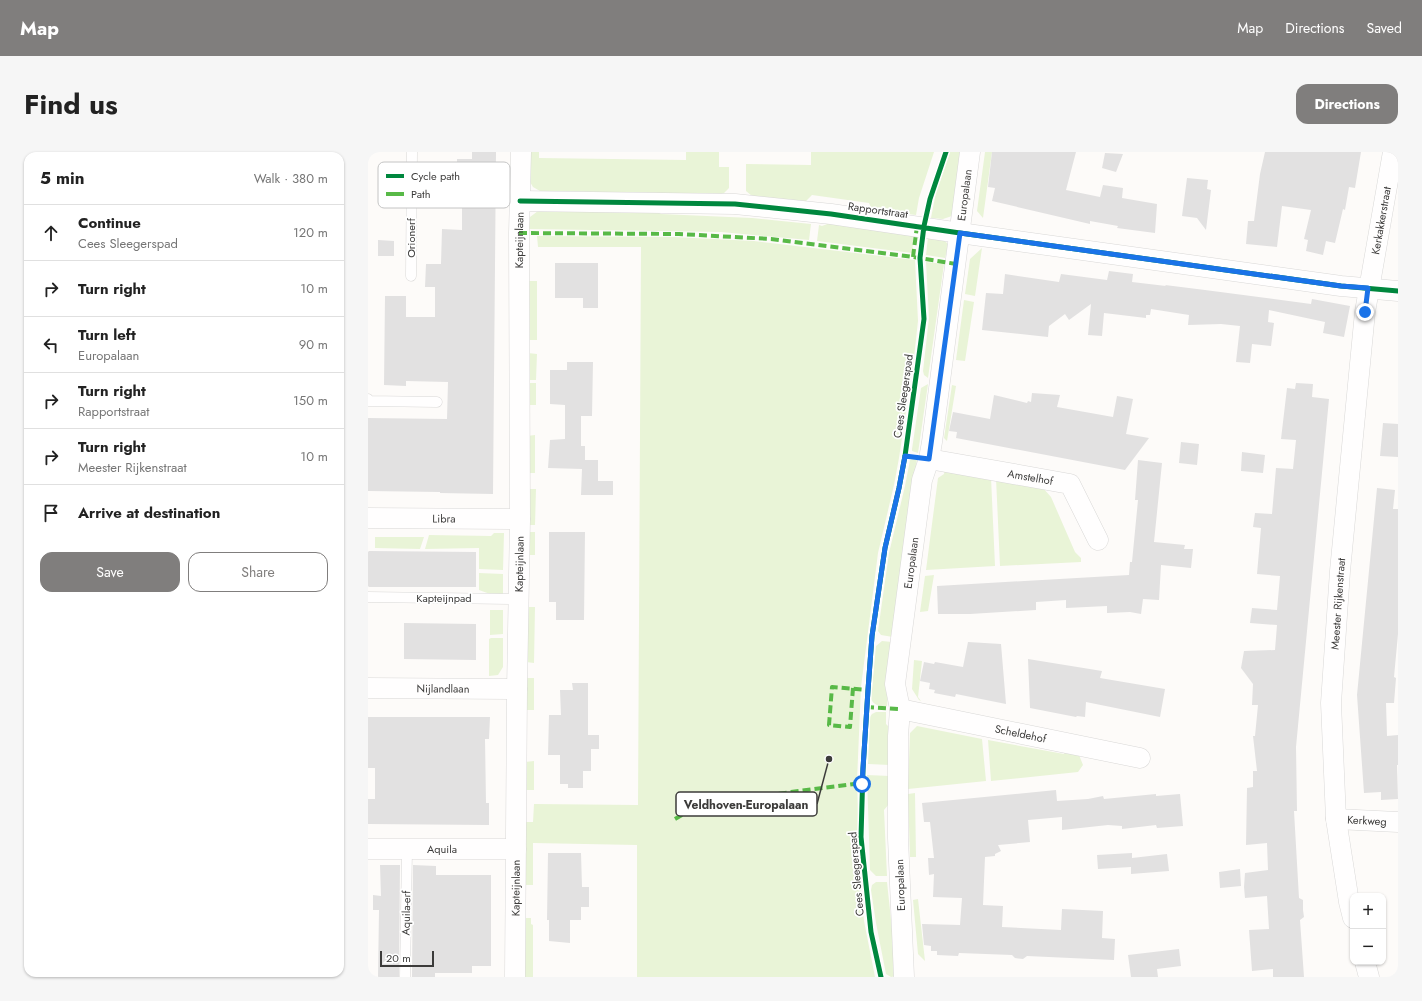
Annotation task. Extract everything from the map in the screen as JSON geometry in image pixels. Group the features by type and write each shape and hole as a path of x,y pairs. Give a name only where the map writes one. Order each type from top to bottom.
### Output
{"street":[{"name":"Kapteijnlaan","path":"515,977 520,519 521,152"},
{"name":"Europalaan","path":"904,977 898,838 898,736 900,709 895,684 922,480 929,459 970,152"},
{"name":"Kerkakkerstraat","path":"1368,288 1393,152"},
{"name":"Rapportstraat","path":"520,201 735,204 831,214 1341,286 1398,290"},
{"name":"Meester Rijkenstraat","path":"1350,906 1336,819 1331,704 1340,571 1368,288"},
{"name":"Amstelhof","path":"929,459 1070,484 1098,540"},
{"name":"Libra","path":"368,518 520,519"},
{"name":"Nijlandlaan","path":"368,688 517,689"},
{"name":"Scheldehof","path":"900,709 1140,758"},
{"name":"Kerkweg","path":"1336,819 1398,822"},
{"name":"Aquila","path":"368,849 516,849"},
{"path":"1366,965 1369,977"}],"lane":[{"name":"Orionerf","path":"412,152 412,162"},
{"name":"Orionerf","path":"411,276 412,208"},
{"path":"368,399 368,401 437,402"},
{"name":"Kapteijnpad","path":"368,598 519,599"},
{"name":"Aquila-erf","path":"406,977 407,849"}],"green space":[{"path":"529,152 539,152 539,158 686,160 686,152 719,152 719,167 729,167 729,188 721,194 540,191 533,187 530,182"},
{"path":"811,152 934,152 919,198 916,215 872,210 869,203 812,195 806,201 752,196 746,191 746,164 811,165"},
{"path":"950,152 961,152 952,216 943,219 931,218 936,192"},
{"path":"985,152 992,152 983,218 977,211"},
{"path":"538,211 656,211 661,214 752,218 811,224 809,240 721,232 528,229 530,217"},
{"path":"830,223 914,235 912,253 817,241 819,225 822,226"},
{"path":"537,236 674,237 754,241 915,260 918,321 914,357 899,458 878,553 861,687 857,781 860,883 864,921 875,977 637,977 637,845 533,843 533,885 524,885 525,822 533,822 534,804 638,805 641,247 538,247"},
{"path":"928,237 940,239 947,243 951,250 947,250 945,258 926,255"},
{"path":"982,248 975,296 965,294 970,259"},
{"path":"926,262 944,264 928,378 924,375 923,371 929,318"},
{"path":"528,281 537,281 537,340 528,340"},
{"path":"964,300 974,302 965,361 956,360"},
{"path":"528,353 537,354 536,380 527,380"},
{"path":"527,383 536,383 536,405 527,405"},
{"path":"928,384 918,453 912,451 912,449 921,388"},
{"path":"952,385 956,386 947,441 944,438"},
{"path":"535,435 535,473 527,473 527,436"},
{"path":"917,459 893,637 881,635 878,631 889,553 910,460"},
{"path":"945,468 991,477 995,566 926,570 938,478 944,474"},
{"path":"996,478 1043,488 1051,497 1075,552 1081,558 1081,562 1000,566"},
{"path":"527,489 536,489 535,525 527,525"},
{"path":"526,532 535,532 535,555 526,555"},
{"path":"494,533 504,533 503,570 479,569 479,548 425,549 429,535 491,536"},
{"path":"375,537 424,537 420,549 375,548"},
{"path":"479,573 503,574 503,594 490,594 479,590"},
{"path":"934,575 928,611 920,612 925,576"},
{"path":"526,607 535,607 534,663 526,662"},
{"path":"490,610 503,610 503,634 490,635"},
{"path":"503,638 503,667 498,675 489,676 489,639"},
{"path":"882,641 892,642 887,706 880,706 871,699 876,646"},
{"path":"914,660 922,661 918,697 921,701 919,700 912,689"},
{"path":"525,678 534,678 534,710 525,710"},
{"path":"876,712 886,712 886,724 890,728 890,765 868,764 870,717"},
{"path":"917,726 982,739 986,781 908,789 910,733"},
{"path":"988,740 1064,754 1066,749 1079,755 1083,765 1078,772 991,781"},
{"path":"534,761 534,790 525,790 525,762"},
{"path":"867,775 890,776 889,804 884,810 887,876 876,876 870,870"},
{"path":"915,793 916,857 910,857 908,794"},
{"path":"876,882 887,882 897,976 891,977 886,974 871,890 872,885"},
{"path":"918,899 925,961 918,954 913,900"},
{"path":"524,918 531,918 531,924 533,925 533,977 524,977"}],"building":[{"path":"472,152 496,152 496,162 457,162 457,159 472,159"},
{"path":"992,152 1076,152 1066,190 1100,197 1103,185 1123,188 1122,198 1157,204 1155,233 1117,228 1118,226 1090,221 1090,224 992,201 995,188 988,187"},
{"path":"1265,152 1361,152 1355,188 1349,187 1345,210 1343,209 1335,243 1326,241 1323,255 1306,251 1308,240 1304,239 1311,210 1282,206 1277,247 1246,244 1248,221 1254,221 1260,174"},
{"path":"1105,153 1123,154 1116,172 1102,168"},
{"path":"1187,178 1208,180 1207,189 1211,190 1206,230 1197,218 1182,216"},
{"path":"462,208 496,208 493,494 368,491 368,418 447,419 448,382 406,381 406,386 384,385 385,296 406,296 406,317 435,317 435,287 425,287 426,264 441,264 442,229 462,230"},
{"path":"378,240 394,241 394,256 378,256"},
{"path":"555,263 598,263 598,308 583,308 583,298 555,298"},
{"path":"1109,271 1133,274 1132,282 1311,304 1312,299 1350,306 1344,337 1323,333 1325,322 1269,310 1268,322 1274,323 1271,346 1252,344 1250,363 1236,362 1240,326 1221,324 1188,325 1189,315 1151,309 1150,315 1146,315 1146,318 1104,313 1102,336 1088,335 1091,304 1069,320 1065,314 1049,326 1048,337 982,330 986,293 1003,294 1005,274 1059,282 1061,274 1107,280"},
{"path":"567,362 593,362 592,416 581,416 581,446 585,446 585,460 598,460 598,481 613,481 613,495 581,495 582,469 548,468 550,440 565,439 565,405 550,404 550,370 567,370"},
{"path":"1296,383 1313,384 1312,397 1329,399 1296,747 1297,811 1294,811 1299,898 1303,900 1304,917 1300,920 1304,977 1273,977 1273,969 1252,971 1249,930 1269,929 1267,896 1245,898 1245,873 1268,870 1267,843 1246,845 1247,788 1253,787 1253,771 1257,771 1253,736 1255,736 1258,705 1252,705 1253,684 1241,668 1244,651 1275,650 1277,625 1250,623 1252,608 1277,610 1280,576 1257,574 1261,528 1253,527 1255,513 1272,514 1276,468 1293,469 1296,440 1281,439 1287,388 1295,389"},
{"path":"1032,393 1060,395 1057,407 1113,417 1117,396 1133,399 1126,434 1149,438 1125,470 956,438 957,432 949,431 953,412 990,419 994,395 1027,403 1028,401 1031,402"},
{"path":"1383,423 1398,424 1398,457 1380,456"},
{"path":"1181,442 1199,444 1197,465 1179,463"},
{"path":"1242,452 1265,455 1263,473 1241,471"},
{"path":"1138,460 1162,463 1154,542 1185,545 1184,549 1193,549 1191,568 1161,565 1159,600 1143,599 1141,614 1130,612 1107,613 1107,606 1066,608 1066,600 1036,602 1036,610 970,614 938,614 937,586 1129,575 1130,562 1132,562 1138,500 1135,500"},
{"path":"1377,488 1395,490 1393,509 1398,509 1398,634 1394,677 1396,678 1394,703 1386,703 1387,736 1398,735 1398,799 1381,800 1381,792 1364,793 1357,695"},
{"path":"549,532 585,532 584,620 556,620 556,602 549,602"},
{"path":"369,551 476,552 476,587 369,587"},
{"path":"404,623 476,624 476,660 404,659"},
{"path":"968,642 1001,644 1006,704 956,694 955,697 934,693 935,690 929,689 930,683 920,681 924,662 934,664 935,662 963,667"},
{"path":"1028,659 1102,671 1100,678 1165,689 1160,717 1086,702 1085,717 1076,717 1030,708"},
{"path":"572,683 588,683 588,735 599,735 599,749 591,749 591,771 583,771 583,788 568,788 568,784 560,784 560,755 548,755 549,715 561,715 560,690 573,690"},
{"path":"368,717 490,717 489,739 485,739 486,803 489,803 489,825 368,824 368,799 375,799 375,768 368,768"},
{"path":"1056,790 1057,801 1088,799 1103,796 1104,799 1156,794 1156,796 1180,794 1183,826 1157,828 1156,825 1122,829 1122,826 1108,825 1062,830 1062,817 1028,820 1030,842 998,845 1001,851 995,854 995,856 985,857 983,905 1003,906 1002,927 1061,930 1062,909 1103,911 1102,938 1115,939 1114,960 1027,956 1023,959 1015,958 1012,955 959,953 958,956 937,955 937,951 931,951 931,946 924,945 922,924 960,925 962,898 933,897 934,874 929,875 928,858 934,858 930,822 924,822 922,803"},
{"path":"548,853 581,853 582,887 589,887 589,907 581,907 581,920 570,920 570,943 549,941 549,920 547,920"},
{"path":"1132,853 1132,858 1167,854 1169,871 1131,874 1131,867 1098,869 1097,855"},
{"path":"380,865 400,865 399,977 378,977 379,910 373,910 373,895 381,896"},
{"path":"413,865 436,866 436,875 491,875 491,966 472,966 472,973 435,973 435,977 412,977"},
{"path":"1240,869 1241,886 1220,888 1219,872"},
{"path":"1179,949 1181,966 1157,969 1158,977 1131,977 1128,955"}],"marked path":[{"path":"913,257 917,226"},
{"path":"519,233 679,234 771,239 956,264"},
{"path":"853,688 850,727 829,725 832,687 868,690"},
{"path":"866,707 900,709"},
{"path":"675,819 692,809 709,804 862,783"}],"cycle path":[{"name":"Cees Sleegerspad","path":"881,977 871,932 861,837 863,769 872,636 885,548 905,456 924,319 920,258 924,226 930,199 946,152"},
{"path":"520,201 735,204 831,214 1341,286 1398,291"}],"place":[{"name":"Veldhoven-Europalaan","path":"829,759"}],"route":[{"path":"862,784 872,636 885,548 905,456 929,459 960,233 1341,286 1368,288 1365,312"}]}
